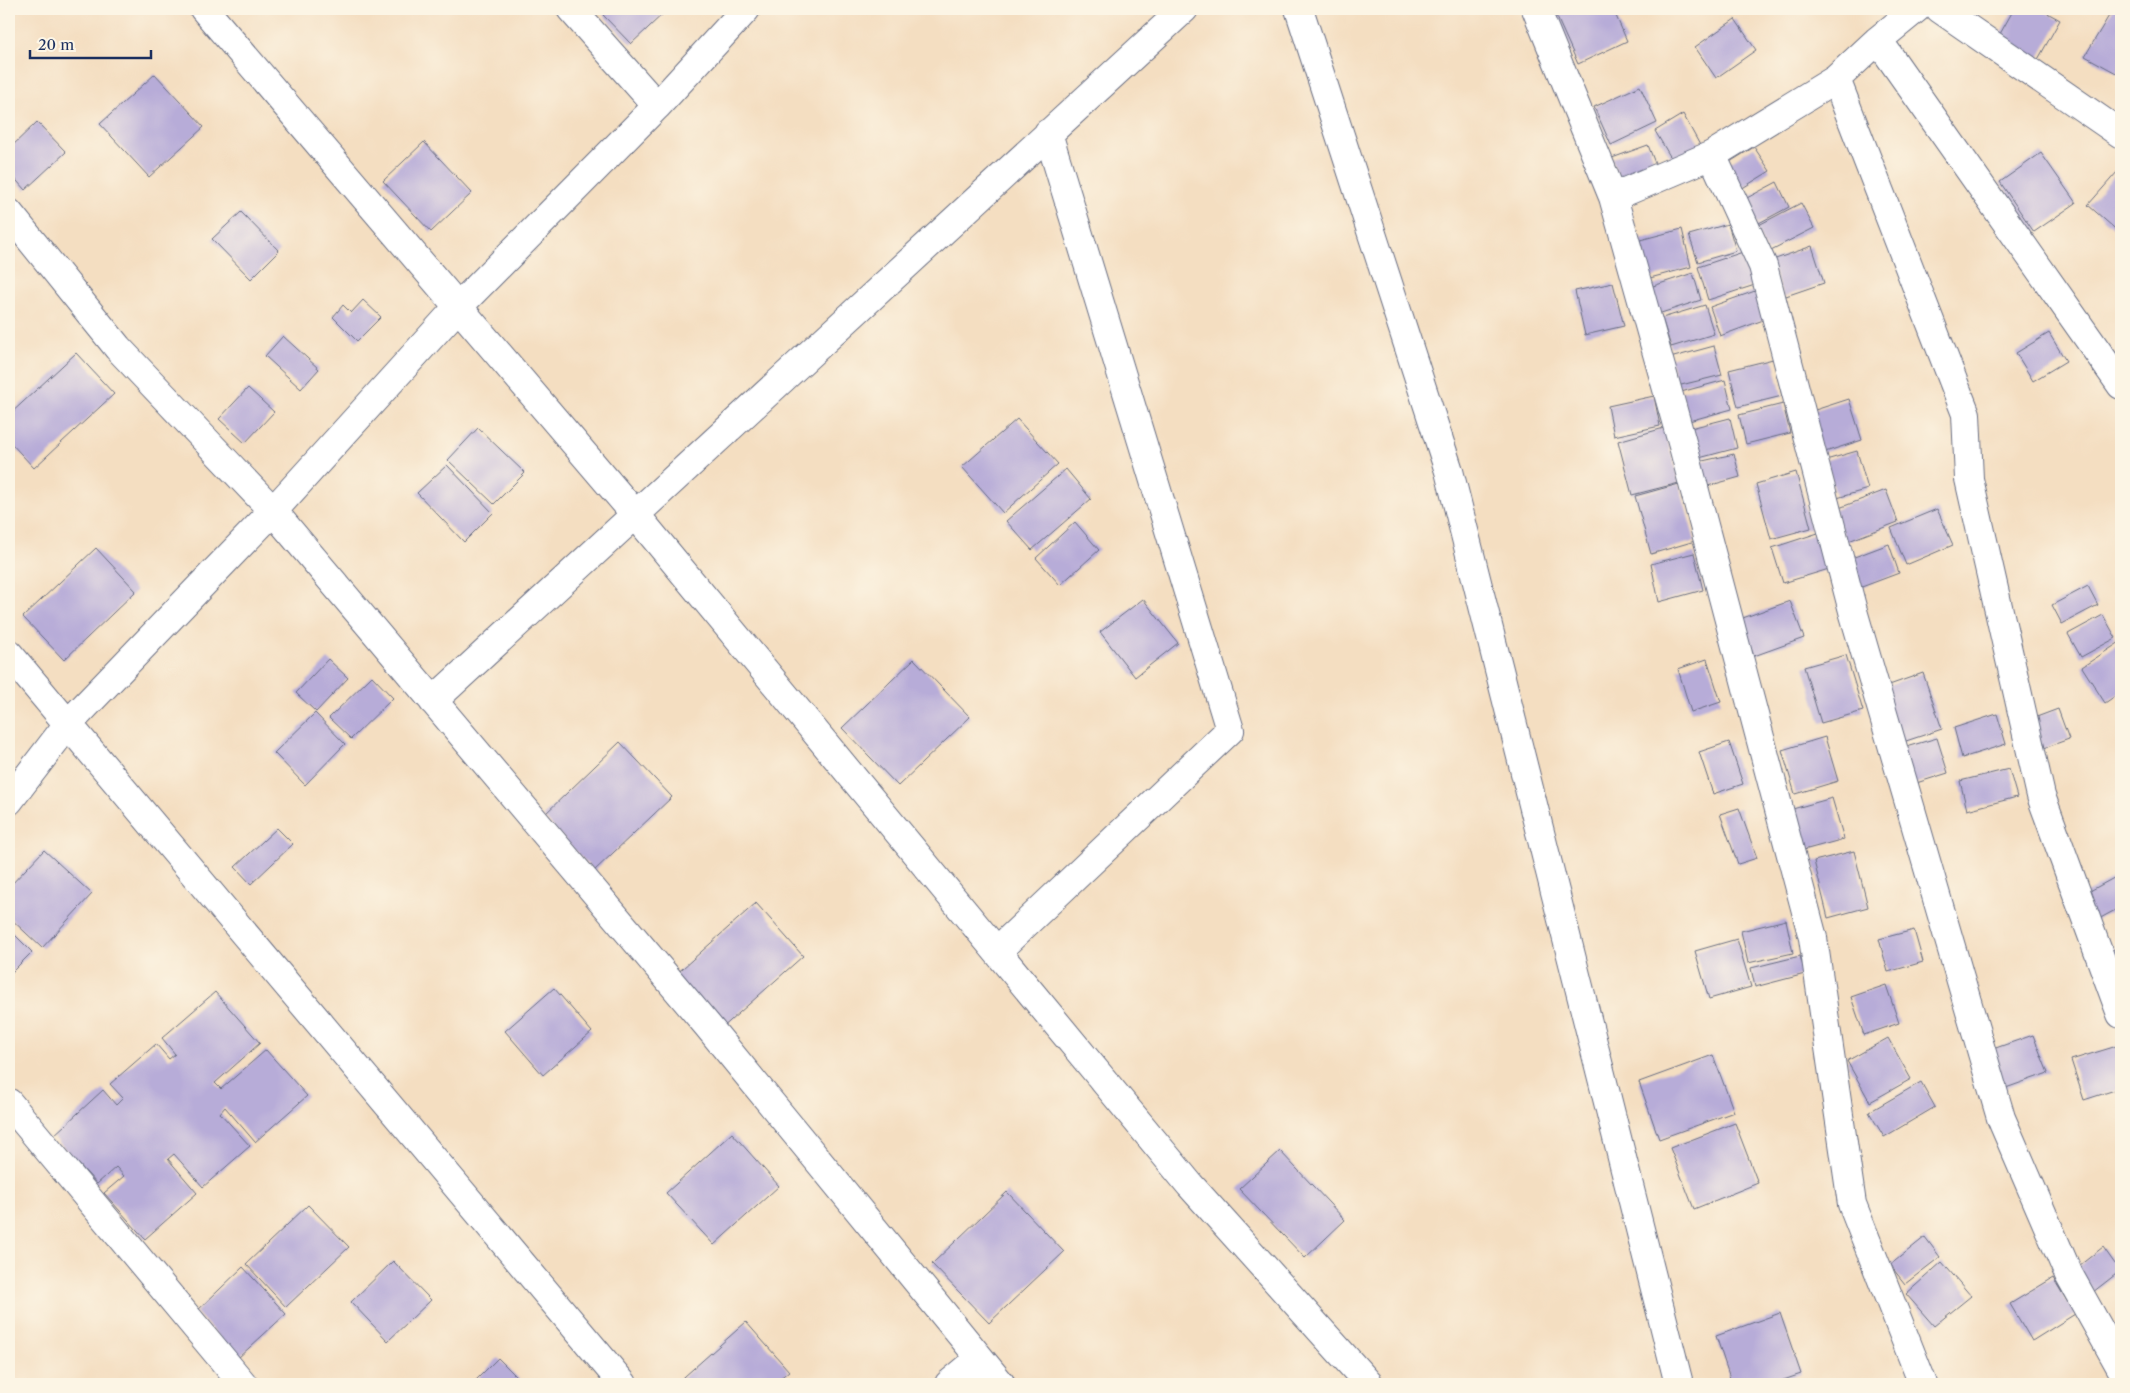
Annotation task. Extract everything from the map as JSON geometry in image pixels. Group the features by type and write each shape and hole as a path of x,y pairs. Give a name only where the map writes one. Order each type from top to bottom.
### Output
{"street":[{"path":"204,9 635,514 1190,1185 1370,1384"},
{"path":"570,9 657,106"},
{"path":"9,801 68,724 273,511 458,307 657,106 746,9"},
{"path":"433,701 1184,9"},
{"path":"1300,9 1449,471 1679,1384"},
{"path":"1536,9 1613,197 1683,446 1813,938 1852,1204 1924,1384"},
{"path":"1613,197 1712,155 1836,79 1878,40 1916,9"},
{"path":"1940,9 2121,134"},
{"path":"1878,40 2121,385"},
{"path":"1836,79 1966,414 1969,479 2041,796 2121,1014"},
{"path":"997,952 1230,730 1048,133"},
{"path":"1712,155 1763,266 1854,611 2001,1118 2069,1275 2121,1368"},
{"path":"9,214 118,348 273,511 707,1024 1001,1384"},
{"path":"9,654 623,1384"},
{"path":"9,1103 243,1384"},
{"path":"949,1384 979,1359"}],"building":[{"path":"609,9 665,9 666,11 631,44 603,15"},
{"path":"1564,9 1613,9 1627,41 1578,64 1555,13"},
{"path":"2014,9 2040,9 2060,20 2036,63 1996,41"},
{"path":"2113,9 2121,9 2121,68 2118,74 2085,56"},
{"path":"1735,19 1756,50 1716,78 1695,47"},
{"path":"155,74 204,127 149,177 100,124"},
{"path":"1640,86 1657,123 1611,145 1594,107"},
{"path":"1683,114 1701,147 1674,163 1655,131"},
{"path":"37,122 66,152 25,190 9,172 9,149"},
{"path":"424,142 472,193 431,232 383,181"},
{"path":"1648,145 1658,171 1621,185 1612,158"},
{"path":"1754,147 1770,171 1736,192 1720,168"},
{"path":"2041,153 2076,203 2034,232 2000,182"},
{"path":"2118,171 2121,174 2121,234 2088,205"},
{"path":"1777,182 1789,207 1757,224 1745,199"},
{"path":"1801,203 1814,228 1767,252 1755,227"},
{"path":"241,212 279,251 251,279 212,239"},
{"path":"1728,224 1736,251 1698,262 1689,235"},
{"path":"1682,229 1691,267 1650,278 1640,240"},
{"path":"1812,246 1824,283 1783,297 1770,261"},
{"path":"1743,252 1755,285 1708,300 1698,267"},
{"path":"1693,273 1701,300 1658,314 1650,287"},
{"path":"1613,283 1624,326 1585,335 1575,291"},
{"path":"1755,291 1766,319 1720,336 1710,307"},
{"path":"363,300 381,317 357,341 333,317 343,305 351,313"},
{"path":"1705,305 1714,334 1671,347 1662,318"},
{"path":"2049,333 2066,361 2033,381 2016,353"},
{"path":"283,336 319,369 301,389 265,356"},
{"path":"1714,346 1722,375 1677,386 1670,358"},
{"path":"76,353 114,394 34,468 9,441 9,415"},
{"path":"1773,359 1782,396 1738,407 1729,370"},
{"path":"1725,380 1732,409 1689,421 1681,392"},
{"path":"248,388 274,412 245,443 219,419"},
{"path":"1654,396 1660,426 1614,436 1608,406"},
{"path":"1849,399 1862,440 1822,453 1809,412"},
{"path":"1783,404 1790,433 1746,444 1739,415"},
{"path":"1730,418 1737,448 1699,458 1691,428"},
{"path":"1017,419 1058,464 1003,513 962,467"},
{"path":"478,428 525,473 494,504 448,460"},
{"path":"1664,428 1679,483 1632,495 1618,441"},
{"path":"1857,451 1868,489 1837,498 1826,460"},
{"path":"1734,454 1740,477 1704,487 1698,462"},
{"path":"447,465 493,513 464,542 417,493"},
{"path":"1066,469 1091,499 1032,550 1006,521"},
{"path":"1796,472 1811,528 1771,539 1756,484"},
{"path":"1679,484 1695,541 1651,554 1635,496"},
{"path":"1886,490 1898,522 1846,542 1834,510"},
{"path":"1937,509 1953,545 1906,565 1891,528"},
{"path":"1075,522 1099,550 1060,585 1036,558"},
{"path":"1818,533 1829,569 1783,583 1772,548"},
{"path":"1889,544 1899,573 1859,588 1849,559"},
{"path":"96,548 136,591 64,660 23,617"},
{"path":"1694,553 1703,590 1659,602 1651,564"},
{"path":"2088,586 2098,605 2062,624 2052,605"},
{"path":"1143,599 1178,643 1135,677 1100,632"},
{"path":"1790,601 1804,638 1754,656 1740,619"},
{"path":"2103,615 2116,638 2081,657 2068,634"},
{"path":"2120,642 2121,692 2105,703 2082,667"},
{"path":"1846,655 1863,711 1821,723 1804,667"},
{"path":"328,659 348,678 316,712 296,693"},
{"path":"914,659 970,717 898,786 842,728"},
{"path":"1707,659 1721,702 1691,712 1678,669"},
{"path":"1923,673 1942,729 1900,743 1881,688"},
{"path":"372,676 393,698 351,739 329,718"},
{"path":"2058,709 2069,739 2036,751 2026,721"},
{"path":"315,713 345,744 305,785 274,753"},
{"path":"1997,714 2006,744 1962,758 1954,728"},
{"path":"1825,737 1838,781 1795,794 1782,750"},
{"path":"1937,738 1948,773 1910,785 1899,749"},
{"path":"620,742 672,797 594,871 543,816"},
{"path":"1729,742 1743,784 1713,794 1699,752"},
{"path":"2009,769 2017,797 1967,810 1960,781"},
{"path":"1832,798 1844,839 1800,851 1789,810"},
{"path":"1739,808 1757,858 1738,864 1720,814"},
{"path":"277,828 293,844 251,884 235,867"},
{"path":"44,850 92,894 42,948 9,917 9,887"},
{"path":"1854,851 1868,907 1828,918 1814,861"},
{"path":"2121,874 2121,907 2093,922 2079,897"},
{"path":"756,903 803,956 721,1029 674,976"},
{"path":"1786,920 1793,953 1748,963 1741,931"},
{"path":"9,929 32,952 9,975"},
{"path":"1914,930 1923,962 1888,972 1879,939"},
{"path":"1737,939 1751,987 1709,999 1695,951"},
{"path":"2121,946 2121,980 2105,953"},
{"path":"1800,956 1805,974 1755,987 1751,968"},
{"path":"1886,985 1899,1023 1864,1035 1851,997"},
{"path":"554,988 592,1032 543,1075 505,1031"},
{"path":"215,992 260,1043 215,1083 221,1089 266,1050 307,1096 255,1142 225,1107 220,1113 250,1146 203,1187 174,1154 168,1159 197,1193 145,1239 104,1193 124,1176 116,1167 97,1184 53,1136 103,1090 116,1105 123,1098 110,1084 156,1044 169,1059 175,1054 162,1038"},
{"path":"2033,1035 2048,1073 2003,1089 1990,1050"},
{"path":"1888,1038 1911,1079 1870,1102 1847,1061"},
{"path":"2117,1046 2121,1059 2121,1088 2084,1100 2071,1060"},
{"path":"1713,1055 1734,1112 1659,1139 1639,1082"},
{"path":"1921,1082 1935,1107 1884,1137 1869,1112"},
{"path":"1735,1123 1758,1183 1694,1209 1670,1148"},
{"path":"732,1133 779,1186 714,1245 666,1193"},
{"path":"1280,1151 1345,1220 1305,1258 1239,1189"},
{"path":"1007,1192 1064,1252 989,1323 932,1264"},
{"path":"308,1205 349,1247 286,1307 246,1264"},
{"path":"1925,1237 1940,1257 1905,1284 1890,1265"},
{"path":"2103,1247 2120,1271 2093,1292 2075,1269"},
{"path":"393,1261 431,1300 388,1341 351,1302"},
{"path":"1942,1262 1971,1296 1934,1326 1906,1294"},
{"path":"243,1267 286,1314 238,1358 196,1312"},
{"path":"2053,1278 2075,1314 2032,1341 2010,1304"},
{"path":"1780,1313 1801,1374 1772,1384 1732,1384 1716,1336"},
{"path":"746,1322 789,1371 773,1384 676,1384"},
{"path":"498,1358 524,1384 472,1384"}]}
